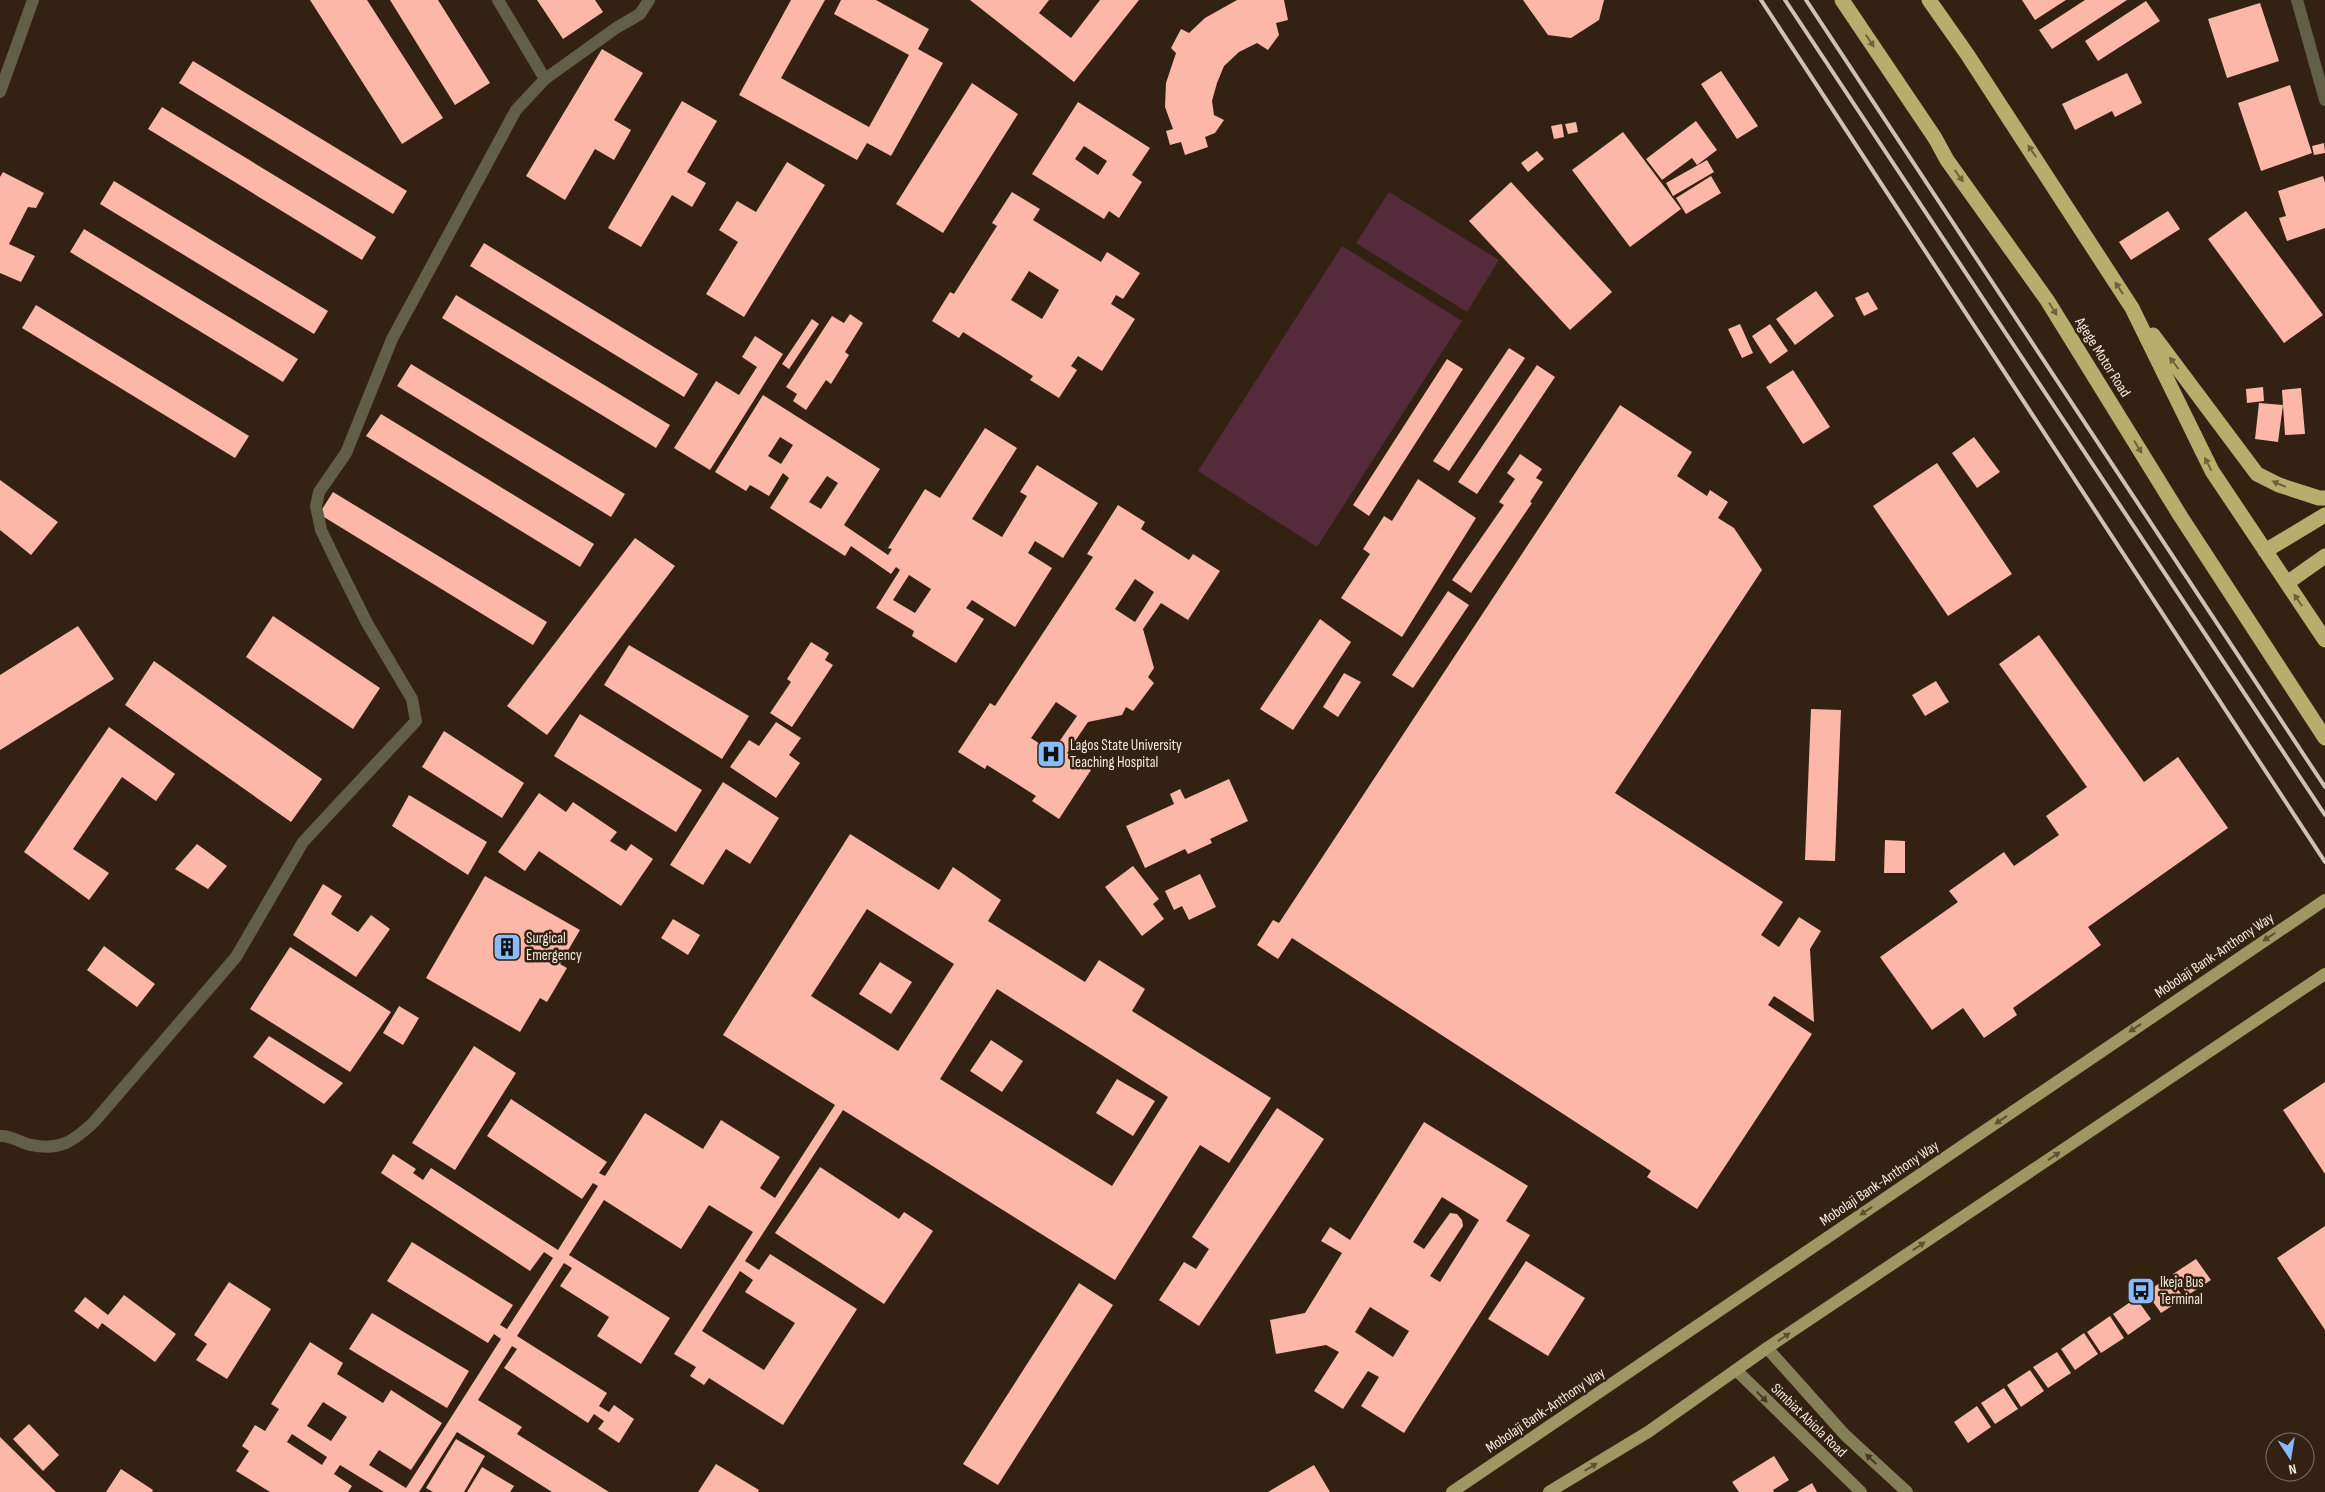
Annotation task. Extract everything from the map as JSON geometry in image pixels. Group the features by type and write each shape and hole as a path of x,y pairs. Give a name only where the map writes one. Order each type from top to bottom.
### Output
{"highway":[{"name":"Agege Motor Road","path":"1842,0 1935,138 1947,160 2047,300 2181,517 2325,738"},
{"path":"1929,0 1967,54 2132,308 2258,474 2279,485 2319,498 2325,498"},
{"path":"2132,308 2212,471 2325,640"},
{"path":"2265,551 2325,515"},
{"path":"2286,583 2325,556"}],"main road":[{"name":"Mobolaji Bank-Anthony Way","path":"1452,1492 2325,900"},
{"path":"1550,1492 1648,1432 1767,1348 2325,974"}],"street":[{"path":"0,92 33,0"},
{"path":"498,0 545,79"},
{"path":"0,1136 30,1145 56,1147 75,1140 94,1122 236,957 303,842 416,721 412,699 367,623 321,530 316,506 319,492 346,453 392,339 516,110 545,79 616,28 640,14 649,0"},
{"path":"2297,0 2325,100"},
{"path":"1767,1348 1846,1435 1907,1492"},
{"name":"Simbiat Abiola Road","path":"1736,1370 1861,1492"}],"shaded area":[{"path":"1389,192 1499,260 1467,312 1356,243"},
{"path":"1342,246 1462,321 1317,547 1198,471"}],"building":[{"path":"310,0 367,0 443,118 402,144"},
{"path":"390,0 438,0 490,83 455,105"},
{"path":"537,0 595,0 603,12 563,39"},
{"path":"791,0 825,0 781,78 869,127 909,55 834,14 841,0 876,0 929,29 918,49 943,63 891,156 867,143 857,160 739,95"},
{"path":"970,0 1049,0 1039,13 1071,38 1100,0 1139,0 1074,82"},
{"path":"1237,0 1284,0 1288,20 1276,23 1279,35 1268,50 1257,43 1239,52 1224,66 1212,101 1214,115 1224,120 1215,133 1205,137 1208,147 1185,155 1181,142 1170,145 1166,131 1173,129 1165,107 1166,83 1176,53 1171,48 1181,29 1189,33 1205,18"},
{"path":"1523,0 1604,0 1599,20 1571,38 1548,35"},
{"path":"2022,0 2066,0 2035,20"},
{"path":"2085,0 2127,0 2052,49 2039,30"},
{"path":"2146,1 2160,21 2098,61 2085,41"},
{"path":"2260,3 2279,61 2227,78 2208,19"},
{"path":"602,49 643,73 614,120 631,130 614,160 595,149 565,200 526,176"},
{"path":"193,61 407,191 393,214 179,83"},
{"path":"1721,71 1758,126 1737,139 1701,84"},
{"path":"2127,73 2142,103 2115,117 2112,111 2075,130 2062,104"},
{"path":"972,83 1018,114 943,233 896,204"},
{"path":"2290,85 2312,153 2261,171 2238,103"},
{"path":"682,101 717,121 687,172 706,183 692,207 672,195 641,247 608,228"},
{"path":"1078,102 1150,148 1132,175 1142,182 1119,218 1109,211 1104,219 1032,174","holes":["1084,146 1107,161 1098,175 1075,159"]},
{"path":"162,107 376,237 362,260 148,129"},
{"path":"1696,121 1717,150 1697,165 1692,158 1662,180 1646,159"},
{"path":"1576,122 1578,132 1568,134 1565,124"},
{"path":"1562,124 1564,137 1554,139 1551,126"},
{"path":"1623,132 1681,209 1630,247 1572,170"},
{"path":"2324,143 2325,153 2314,155 2312,146"},
{"path":"1537,151 1544,159 1528,172 1521,163"},
{"path":"1707,160 1714,172 1673,196 1666,183"},
{"path":"787,162 825,185 744,317 706,294 738,242 719,230 737,201 756,212"},
{"path":"3,172 44,193 36,208 28,207 9,244 35,256 21,282 0,273 0,177"},
{"path":"1711,176 1721,193 1686,214 1676,198"},
{"path":"2323,176 2325,183 2325,228 2287,241 2279,218 2286,216 2278,191"},
{"path":"114,181 328,311 314,334 100,204"},
{"path":"1511,182 1612,292 1570,330 1469,221"},
{"path":"1012,192 1040,209 1033,220 1101,262 1107,252 1140,273 1123,299 1116,295 1111,304 1135,319 1102,371 1078,356 1071,366 1077,370 1059,398 1030,380 1033,376 963,332 959,338 932,321 950,292 954,294 997,226 992,223","holes":["1029,271 1059,290 1042,319 1011,300"]},
{"path":"2168,211 2180,229 2131,260 2119,242"},
{"path":"2246,211 2323,315 2284,343 2208,239"},
{"path":"84,229 298,359 283,382 70,252"},
{"path":"484,243 698,374 684,397 470,266"},
{"path":"1816,291 1834,316 1795,345 1776,319"},
{"path":"1868,292 1878,309 1864,316 1855,298"},
{"path":"456,295 670,425 656,448 442,318"},
{"path":"36,305 249,436 235,458 22,328"},
{"path":"850,314 863,323 845,352 849,355 831,384 826,380 806,410 793,401 797,394 786,387 832,316 844,323"},
{"path":"812,319 819,324 789,369 782,364"},
{"path":"1740,324 1753,353 1742,358 1728,329"},
{"path":"1770,324 1788,351 1770,364 1752,336"},
{"path":"755,336 783,354 710,470 674,448 716,381 739,395 757,367 742,357"},
{"path":"1509,348 1525,358 1449,471 1433,461"},
{"path":"1447,359 1463,369 1369,516 1353,505"},
{"path":"411,364 625,494 611,517 397,386"},
{"path":"1537,365 1555,377 1477,494 1458,482"},
{"path":"1793,370 1830,427 1803,444 1766,387"},
{"path":"2263,387 2264,401 2247,403 2246,389"},
{"path":"2301,388 2305,434 2285,435 2282,390"},
{"path":"763,395 880,469 844,525 888,555 892,549 888,548 925,489 940,498 985,428 1017,448 972,519 1002,537 1027,496 1020,492 1037,465 1098,503 1063,558 1035,541 1028,553 1052,568 1015,627 972,600 966,608 984,619 956,663 912,636 914,631 876,608 900,570 896,567 891,574 851,546 845,556 770,508 789,478 783,473 769,496 750,485 746,491 715,472","holes":["780,437 793,445 781,464 768,456","827,476 838,483 821,509 809,502","909,575 931,589 915,613 893,600"]},
{"path":"2259,403 2283,405 2278,442 2255,439"},
{"path":"1620,405 1692,452 1677,476 1707,496 1710,490 1728,502 1718,518 1734,528 1762,570 1615,793 1783,902 1761,935 1779,947 1799,917 1821,931 1810,949 1814,1022 1774,996 1768,1005 1812,1034 1697,1209 1647,1177 1651,1171 1292,938 1278,959 1257,945 1273,920 1279,923"},
{"path":"381,414 594,544 580,567 366,436"},
{"path":"1974,437 2000,472 1977,488 1952,453"},
{"path":"1520,454 1542,469 1536,478 1543,482 1530,502 1532,503 1471,593 1452,580 1504,505 1499,502 1515,479 1507,473"},
{"path":"1937,463 2012,574 1948,616 1873,506"},
{"path":"1418,479 1476,518 1402,637 1341,598 1370,554 1363,549 1384,516 1392,521"},
{"path":"0,480 58,522 31,555 0,530"},
{"path":"333,492 547,622 533,645 319,514"},
{"path":"1118,505 1145,522 1141,529 1189,560 1193,554 1220,571 1188,620 1161,603 1143,629 1154,668 1148,677 1154,683 1133,711 1126,707 1122,715 1088,722 1067,753 1091,770 1059,819 1032,801 1036,796 987,765 985,769 958,752 990,703 995,706 1093,557 1087,554","holes":["1135,579 1154,592 1135,622 1115,609","1056,702 1077,716 1052,752 1031,738"]},
{"path":"635,538 675,566 547,735 507,706"},
{"path":"1448,591 1469,605 1413,688 1392,675"},
{"path":"273,616 380,688 353,729 246,657"},
{"path":"1320,619 1351,642 1293,730 1260,709"},
{"path":"78,626 114,679 0,750 0,675"},
{"path":"2039,635 2144,782 2178,757 2228,828 2088,927 2101,945 2013,1008 2017,1015 1984,1038 1963,1008 1932,1030 1880,957 1958,902 1949,891 2004,852 2014,866 2059,835 2046,816 2087,787 1999,664"},
{"path":"811,642 829,653 825,660 833,665 792,727 770,713 791,682 787,679"},
{"path":"629,645 749,716 722,759 604,685"},
{"path":"154,661 322,779 291,822 125,705"},
{"path":"1344,673 1361,682 1338,717 1323,707"},
{"path":"1936,681 1949,702 1925,716 1912,695"},
{"path":"1811,709 1841,710 1835,861 1805,860"},
{"path":"580,714 702,790 676,832 554,756"},
{"path":"776,722 801,738 789,755 800,763 776,798 730,767 749,740 759,746"},
{"path":"109,727 175,774 156,801 122,777 73,849 109,873 89,900 24,852"},
{"path":"444,731 524,783 502,818 422,767"},
{"path":"1229,779 1248,821 1210,839 1212,843 1188,854 1185,849 1145,868 1126,826 1174,804 1170,794 1180,789 1185,799"},
{"path":"723,782 779,818 750,864 726,849 703,885 670,865"},
{"path":"539,793 566,812 573,802 617,832 610,841 626,851 631,844 653,859 621,906 539,851 525,871 498,852"},
{"path":"409,795 487,842 468,875 392,826"},
{"path":"850,834 939,890 953,867 1001,900 988,921 1085,982 1099,960 1145,989 1132,1011 1271,1098 1229,1163 1200,1145 1115,1280 843,1110 745,1261 759,1270 770,1254 857,1309 783,1425 709,1378 704,1385 690,1376 696,1367 674,1354 753,1232 709,1205 681,1249 604,1200 569,1255 670,1318 641,1364 597,1336 609,1317 560,1286 572,1268 564,1263 517,1336 607,1393 599,1406 609,1412 614,1405 634,1419 619,1443 598,1429 604,1421 594,1414 588,1423 504,1368 517,1349 512,1346 478,1400 522,1427 517,1434 609,1492 552,1492 457,1432 419,1492 384,1492 340,1465 334,1474 352,1486 348,1492 270,1492 236,1471 249,1451 242,1446 255,1425 265,1431 279,1409 271,1404 310,1342 343,1363 337,1374 383,1403 391,1390 442,1423 411,1470 379,1450 369,1465 406,1488 501,1339 494,1334 488,1343 387,1281 412,1242 513,1305 500,1325 507,1329 553,1258 544,1252 530,1271 381,1173 393,1154 416,1169 413,1173 423,1180 431,1168 558,1250 598,1186 593,1183 582,1199 487,1136 511,1099 607,1162 599,1173 605,1176 645,1113 703,1149 721,1120 780,1157 760,1188 775,1198 835,1105 723,1035","holes":["867,909 954,964 898,1051 811,996","997,989 1168,1097 1112,1186 940,1079","740,1271 753,1280 745,1292 795,1323 764,1370 702,1331","323,1402 347,1417 331,1441 307,1426","292,1434 327,1457 322,1465 287,1442"]},
{"path":"1885,840 1905,841 1905,873 1884,873"},
{"path":"197,844 227,866 208,889 175,869"},
{"path":"1133,866 1159,899 1153,904 1164,919 1142,936 1105,887"},
{"path":"1200,874 1216,907 1189,920 1182,906 1174,910 1165,891"},
{"name":"Surgical Emergency","path":"485,876 580,930 560,964 567,968 547,1002 540,998 520,1032 426,978"},
{"path":"323,884 342,896 331,914 358,932 371,915 390,929 356,977 293,935"},
{"path":"673,919 700,935 688,955 661,938"},
{"path":"104,946 155,984 137,1007 87,970"},
{"path":"290,947 391,1012 350,1072 250,1009"},
{"path":"880,962 912,982 891,1014 859,994"},
{"path":"399,1006 419,1018 403,1045 383,1033"},
{"path":"269,1036 343,1083 324,1104 253,1057"},
{"path":"991,1040 1023,1061 1002,1092 970,1071"},
{"path":"474,1046 516,1073 455,1170 412,1143"},
{"path":"1117,1079 1155,1101 1133,1136 1096,1113"},
{"path":"2325,1082 2325,1174 2283,1110"},
{"path":"1277,1108 1324,1139 1199,1326 1159,1300 1184,1262 1196,1269 1209,1249 1192,1237"},
{"path":"1424,1122 1528,1186 1506,1221 1530,1235 1404,1433 1361,1406 1379,1377 1368,1371 1343,1409 1314,1391 1339,1352 1326,1345 1276,1354 1270,1320 1305,1313 1342,1253 1321,1241 1330,1227 1350,1240","holes":["1442,1197 1479,1220 1440,1282 1430,1276 1463,1226 1462,1220 1457,1214 1450,1213 1424,1249 1413,1242","1370,1307 1409,1331 1393,1357 1355,1332"]},
{"path":"820,1167 899,1219 904,1212 933,1231 884,1304 775,1233"},
{"path":"2325,1226 2325,1330 2277,1258"},
{"path":"2196,1259 2211,1280 2188,1295 2173,1274"},
{"path":"1526,1261 1585,1298 1548,1356 1488,1319"},
{"path":"2169,1277 2184,1298 2161,1313 2146,1292"},
{"path":"229,1282 271,1309 227,1379 196,1360 207,1344 194,1335"},
{"path":"1079,1283 1113,1305 998,1485 963,1464"},
{"path":"124,1295 176,1334 155,1362 102,1323 98,1329 74,1311 85,1297 108,1315"},
{"path":"2136,1298 2151,1319 2128,1335 2113,1314"},
{"path":"372,1313 469,1371 447,1408 349,1349"},
{"path":"2110,1316 2124,1338 2101,1353 2087,1332"},
{"path":"2084,1333 2098,1354 2075,1370 2061,1349"},
{"path":"2057,1352 2071,1373 2048,1388 2033,1367"},
{"path":"2030,1370 2044,1391 2021,1407 2007,1385"},
{"path":"2004,1388 2018,1409 1995,1424 1981,1403"},
{"path":"1977,1406 1991,1427 1968,1443 1954,1422"},
{"path":"29,1424 59,1455 43,1471 13,1439"},
{"path":"0,1437 56,1492 0,1492"},
{"path":"456,1439 485,1456 464,1492 433,1492 426,1488"},
{"path":"1774,1456 1789,1480 1773,1490 1774,1492 1739,1492 1732,1482"},
{"path":"716,1464 759,1490 758,1492 698,1492"},
{"path":"1314,1465 1330,1492 1268,1492"},
{"path":"482,1467 514,1486 510,1492 467,1492"},
{"path":"121,1469 153,1490 152,1492 106,1492"},
{"path":"1812,1483 1817,1492 1797,1492"}],"railway":[{"path":"1761,0 2325,862"},
{"path":"1785,0 2325,815"},
{"path":"1806,0 2325,787"}],"place":[{"name":"Lagos State University Teaching Hospital","path":"1051,754"},
{"name":"Surgical Emergency","path":"507,947"},
{"name":"Ikeja Bus Terminal","path":"2141,1291"}]}
